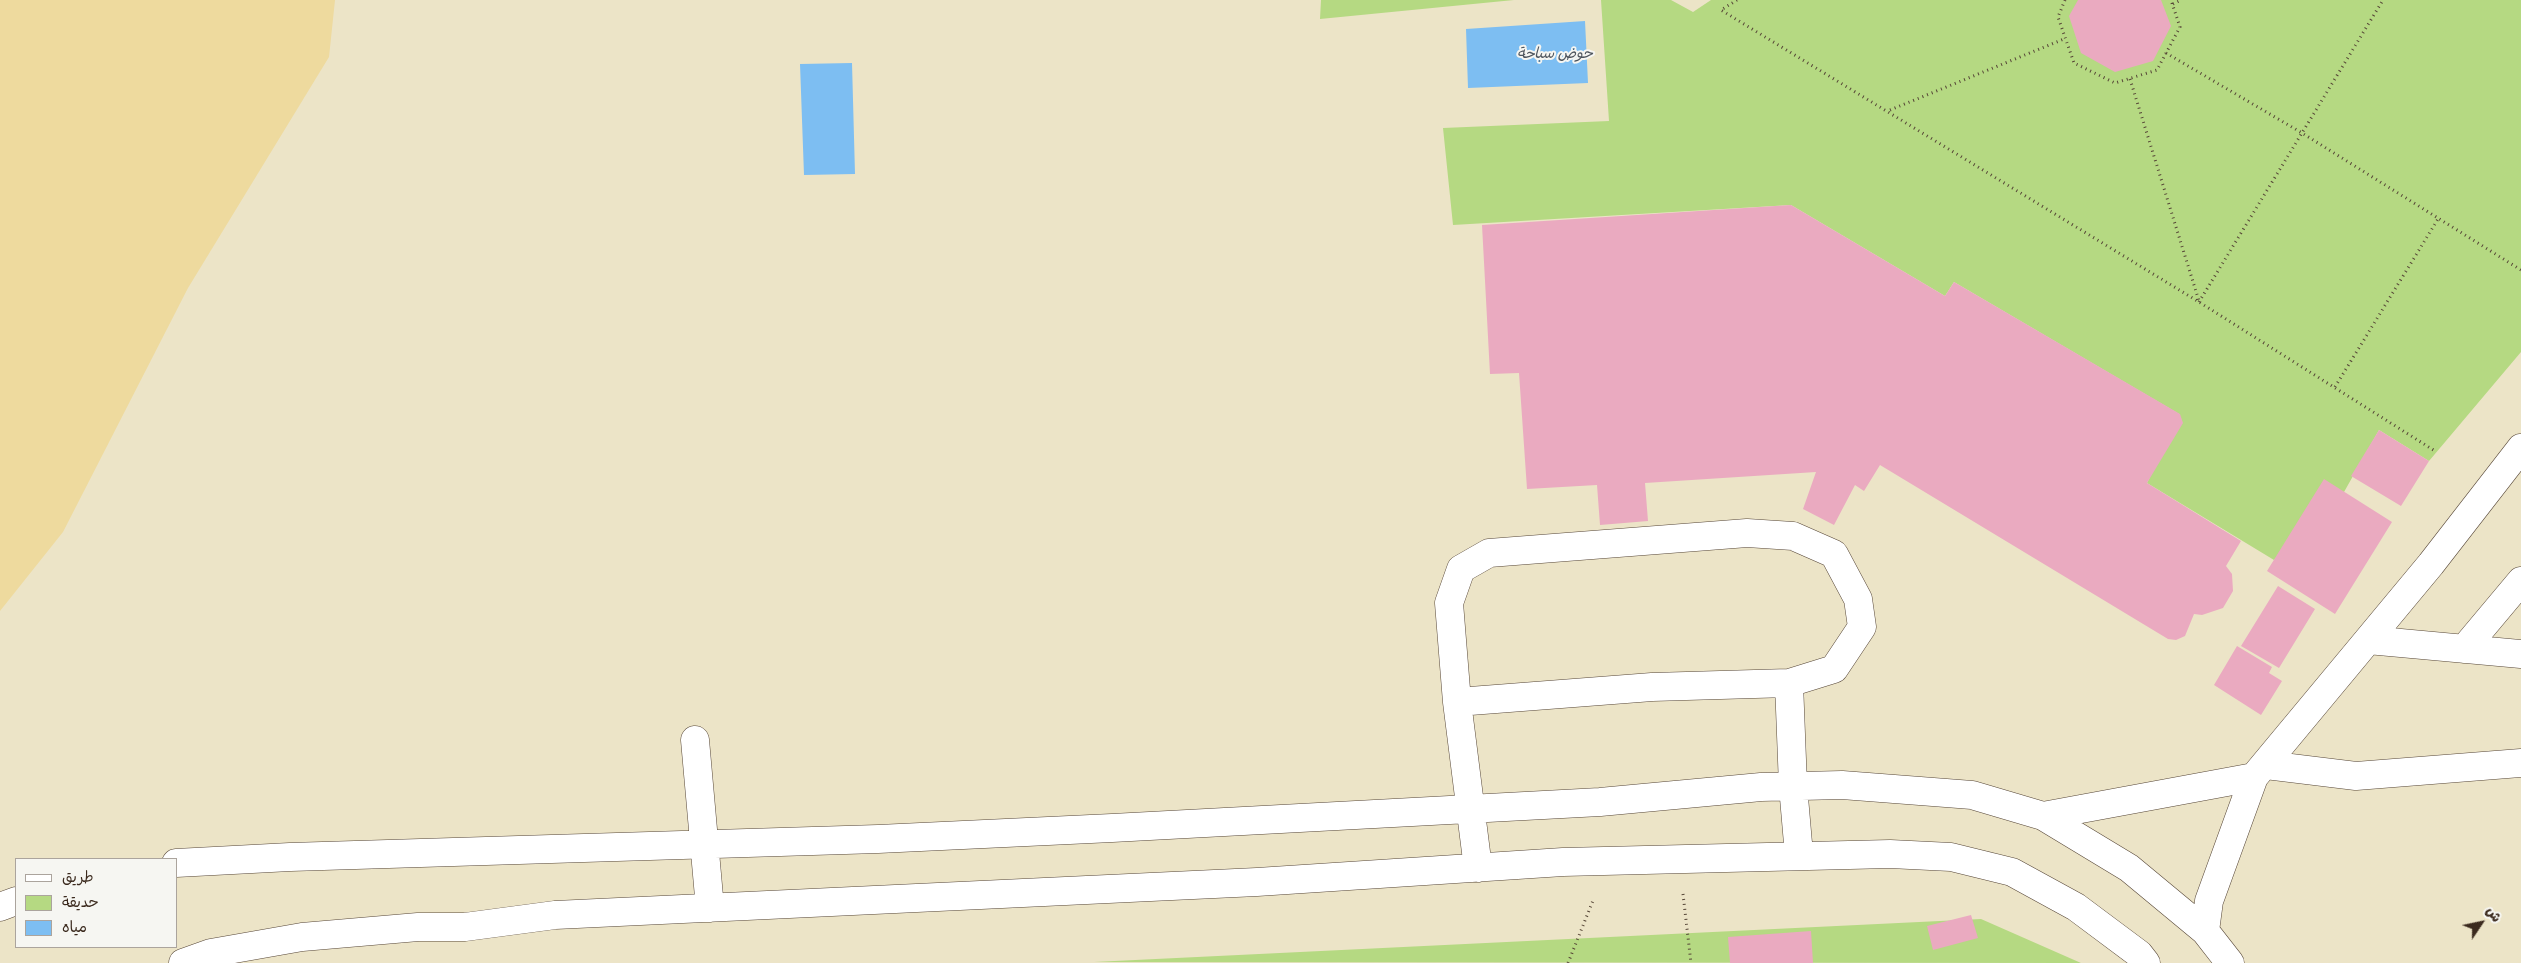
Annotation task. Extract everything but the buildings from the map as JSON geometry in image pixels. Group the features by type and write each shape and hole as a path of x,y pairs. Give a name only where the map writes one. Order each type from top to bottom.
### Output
{"street":[{"path":"2205,931 2209,901 2260,771 2368,640 2521,448"},
{"path":"1457,702 1652,687 1789,683 1834,669 1862,627 1858,599 1834,554 1793,536 1747,533 1489,553 1461,569 1449,602 1457,702 1478,868"},
{"path":"2464,649 2521,581"},
{"path":"2368,640 2521,654"},
{"path":"1789,683 1793,786 1799,855"},
{"path":"696,740 710,908"},
{"path":"2044,816 2260,771 2356,776 2521,763"},
{"path":"178,863 290,857 469,853 888,838 1472,810 1600,802 1761,787 1879,787 1972,796 2044,816 2129,868 2205,931 2230,963"},
{"path":"183,963 211,953 302,937 418,927 465,927 555,915 1257,882 1609,860 1890,854 1951,857 2012,872 2076,907 2139,954 2146,963"},
{"path":"0,907 15,902"}],"path":[{"path":"1736,0 1721,10 1889,110 2336,387 2435,451"},
{"path":"2065,0 2058,17 2064,40 2074,63 2115,83 2157,70 2180,27 2172,2 2180,0"},
{"path":"2199,302 2383,0"},
{"path":"1889,110 2064,40"},
{"path":"2166,53 2302,133 2521,270"},
{"path":"2130,79 2199,302"},
{"path":"2336,387 2438,218"},
{"path":"1678,858 1691,963"},
{"path":"1568,963 1609,860"}],"green space":[{"path":"1321,0 1514,0 1320,19"},
{"path":"1601,0 1671,0 1693,12 1711,0 2521,0 2521,352 2429,461 2379,430 2344,492 2274,560 2147,483 2179,414 1954,282 1945,296 1791,205 1453,225 1443,128 1609,121"},
{"path":"1981,919 2081,963 1094,962"}],"sand":[{"path":"0,0 335,0 329,57 188,288 63,532 0,611"}],"water":[{"name":"حوض سباحة","path":"1585,21 1588,83 1468,88 1466,29"},
{"path":"852,63 855,174 804,175 800,64"}]}
